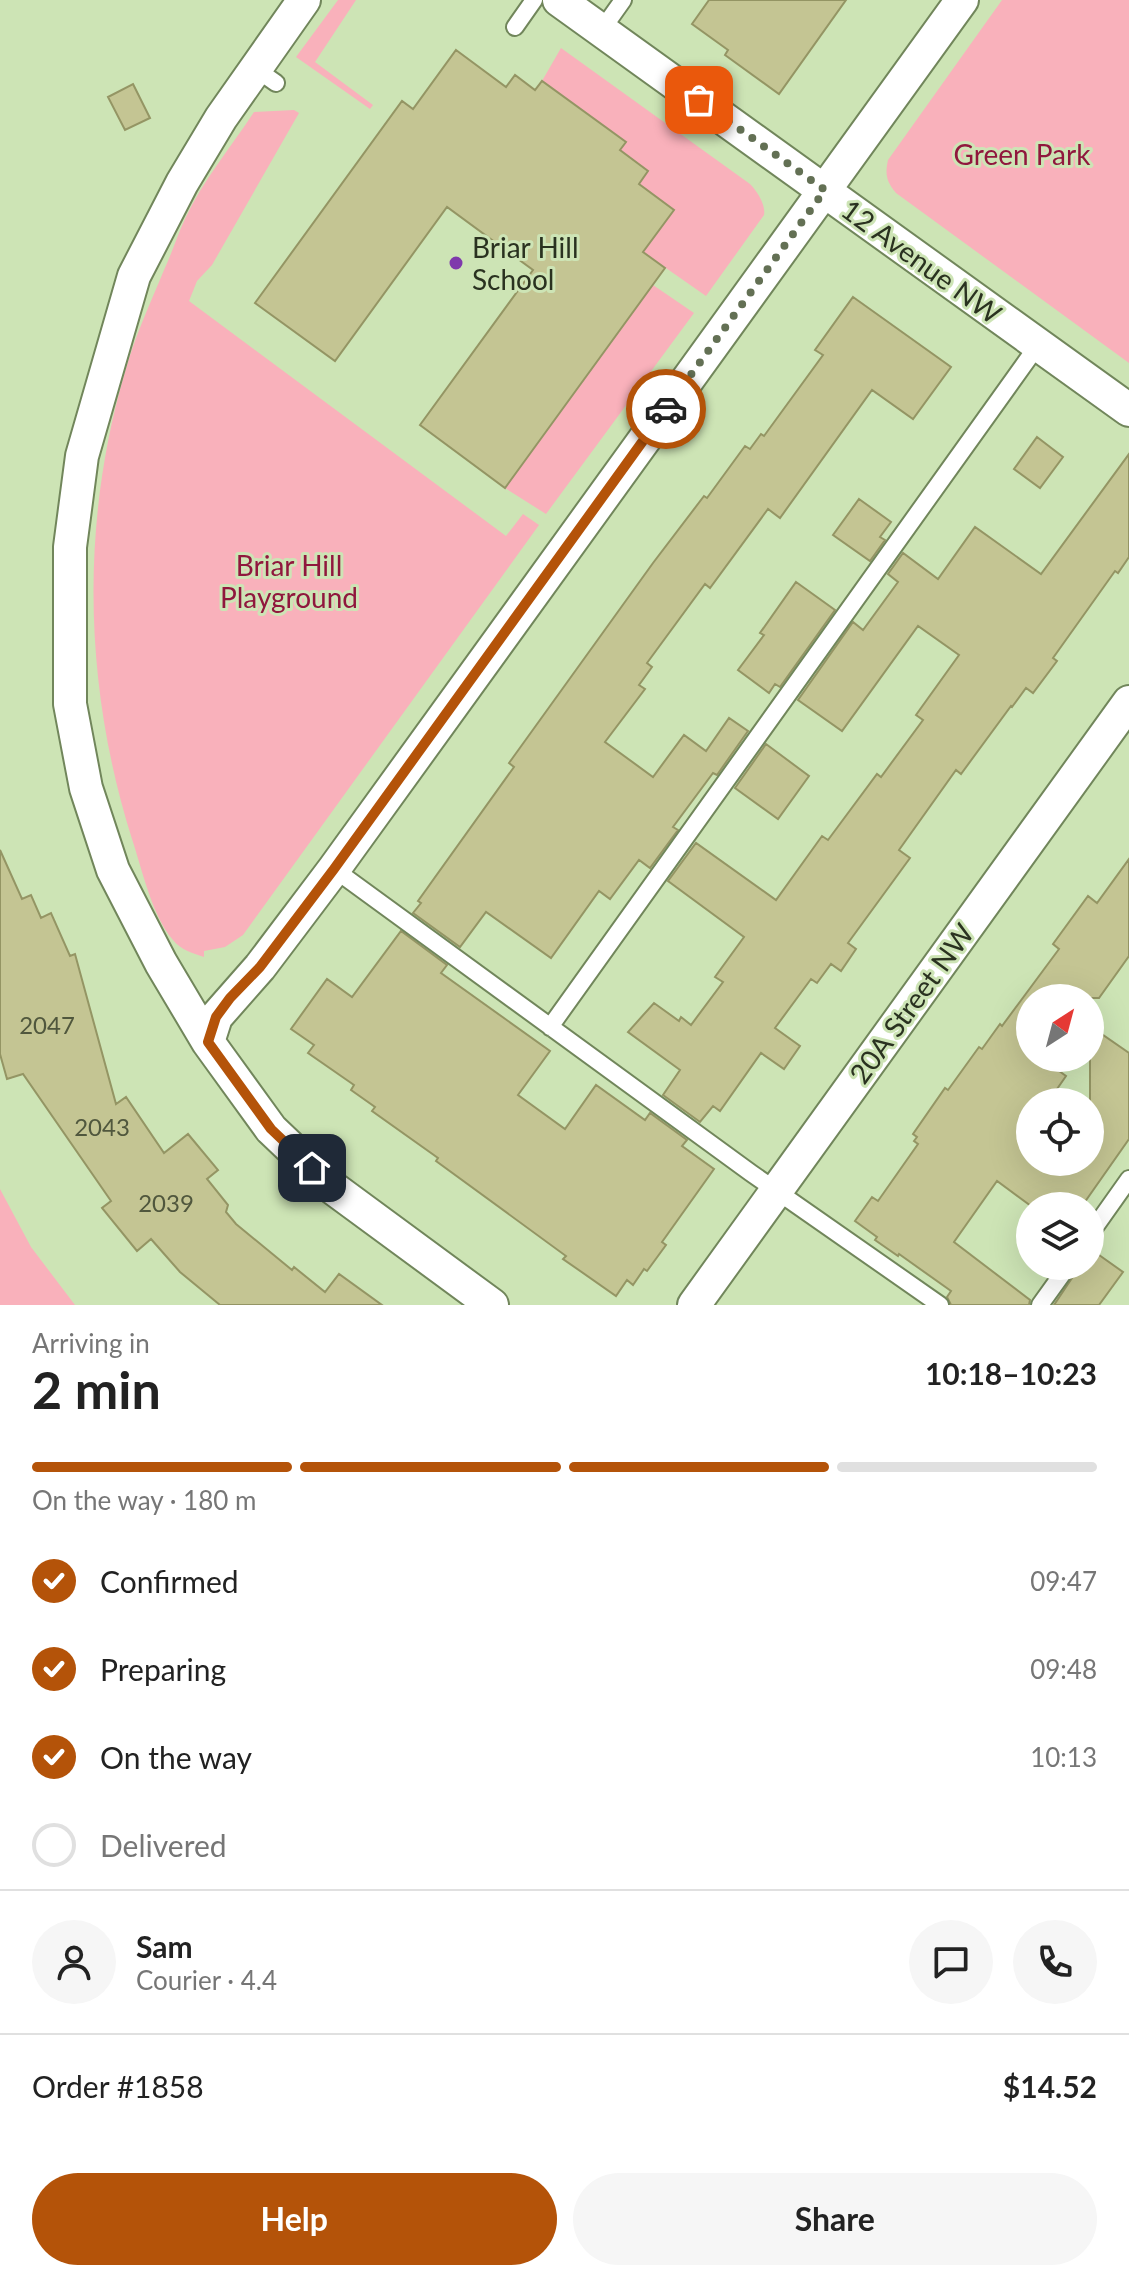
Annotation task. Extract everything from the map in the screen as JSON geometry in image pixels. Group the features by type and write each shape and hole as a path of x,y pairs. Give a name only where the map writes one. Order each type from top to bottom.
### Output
{"street":[{"path":"304,0 266,76 221,118 182,183 134,276 82,456 70,547 70,704 86,788 113,870 161,963 208,1042 271,1129 333,1188 492,1305"},
{"name":"12 Avenue NW","path":"559,0 1129,410"},
{"path":"208,1042 216,1017 260,967 334,869 962,0"},
{"name":"20A Street NW","path":"694,1305 1129,702"}],"lane":[{"path":"515,27 534,0"},
{"path":"601,31 623,0"},
{"path":"550,1027 1038,345"},
{"path":"334,869 940,1305"},
{"path":"1104,1214 1129,1179"},
{"path":"1040,1305 1058,1280"}],"green space":[{"path":"338,0 356,0 315,62 373,105 370,109 296,57"},
{"name":"Green Park","path":"1002,0 1129,0 1129,363 896,193 888,181 888,160"},
{"path":"561,48 750,184 758,194 764,215 706,296 643,252 674,210 639,184 648,171 620,150 625,142 542,81"},
{"name":"Briar Hill Playground","path":"294,110 299,113 212,265 197,281 189,301 506,536 523,514 539,525 243,935 225,947 204,951 204,957 176,943 159,918 116,782 97,665 95,547 100,488 110,430 129,359 192,205 254,112"},
{"path":"653,285 694,313 546,514 505,488"},
{"path":"0,1189 31,1247 75,1305 0,1305"}],"building":[{"path":"709,0 846,0 779,94 725,55 728,50 692,24"},
{"path":"456,50 506,87 515,75 535,90 542,81 626,142 620,150 648,171 639,184 674,210 643,252 665,268 505,488 420,425 533,270 447,207 335,361 255,303 402,101 413,109"},
{"path":"133,84 150,118 125,130 108,97"},
{"path":"853,297 951,367 913,419 872,390 780,518 768,509 710,588 705,584 647,663 652,667 639,685 645,689 605,742 653,777 684,735 706,751 729,718 748,731 717,775 713,773 673,827 678,830 650,868 639,860 610,899 599,891 551,958 486,912 460,947 413,913 421,903 418,901 514,767 509,763 653,563 745,446 750,449 761,434 764,436 823,355 815,350"},
{"path":"1037,437 1063,457 1040,488 1014,469"},
{"path":"1129,454 1129,557 1118,573 1115,571 1053,658 1057,661 1033,693 1026,688 961,774 956,770 899,850 910,858 848,943 856,949 841,971 831,964 817,983 811,979 775,1028 800,1046 784,1069 761,1053 720,1111 713,1106 700,1122 663,1095 680,1070 628,1032 654,1003 679,1021 681,1017 691,1025 723,982 715,977 744,937 668,881 696,843 776,900 822,836 828,840 877,774 881,777 923,720 916,715 959,655 918,626 842,731 798,700 853,622 863,630 898,582 888,574 903,553 938,579 975,527 1041,574"},
{"path":"859,499 891,522 880,537 885,540 870,561 833,535"},
{"path":"796,582 835,610 780,687 775,684 769,693 738,670 764,635 760,633"},
{"path":"766,744 809,776 778,819 735,788"},
{"path":"0,850 22,899 31,895 41,918 51,913 70,956 75,954 116,1104 126,1097 164,1153 188,1134 218,1170 207,1179 228,1205 226,1212 236,1224 292,1270 294,1267 325,1292 339,1274 382,1305 220,1305 180,1272 151,1239 137,1251 102,1208 111,1201 23,1074 7,1079 0,1054"},
{"path":"1129,859 1129,956 1104,991 1104,984 1033,984 1059,949 1053,944 1088,896 1097,903"},
{"path":"401,931 447,965 441,973 550,1051 518,1095 565,1129 596,1085 645,1120 650,1113 687,1140 682,1146 714,1169 662,1242 666,1245 647,1271 644,1269 633,1285 627,1280 616,1296 563,1259 566,1256 372,1111 375,1107 351,1090 354,1085 308,1053 314,1045 291,1029 327,979 352,997"},
{"path":"1016,1007 1016,1072 1060,1072 1066,1076 1058,1088 1016,1088 1016,1176 1103,1176 1092,1192 1016,1192 1016,1195 997,1181 954,1242 1030,1300 1029,1305 951,1305 947,1297 951,1291 875,1240 877,1237 855,1221 872,1197 878,1201 918,1144 913,1134 945,1088 948,1090 979,1047 982,1049 1000,1024 1002,1026"},
{"path":"1104,1036 1129,1053 1129,1139 1104,1175 1104,1088 1090,1088 1090,1072 1104,1072"},
{"path":"1104,1259 1123,1272 1099,1305 1054,1305 1071,1280 1104,1280"}],"way so far":[{"path":"666,409 825,190 699,100"}],"place":[{"name":"Briar Hill School","path":"456,263"}],"route":[{"path":"312,1168 271,1129 208,1042 216,1017 260,967 334,869 666,409"}]}
